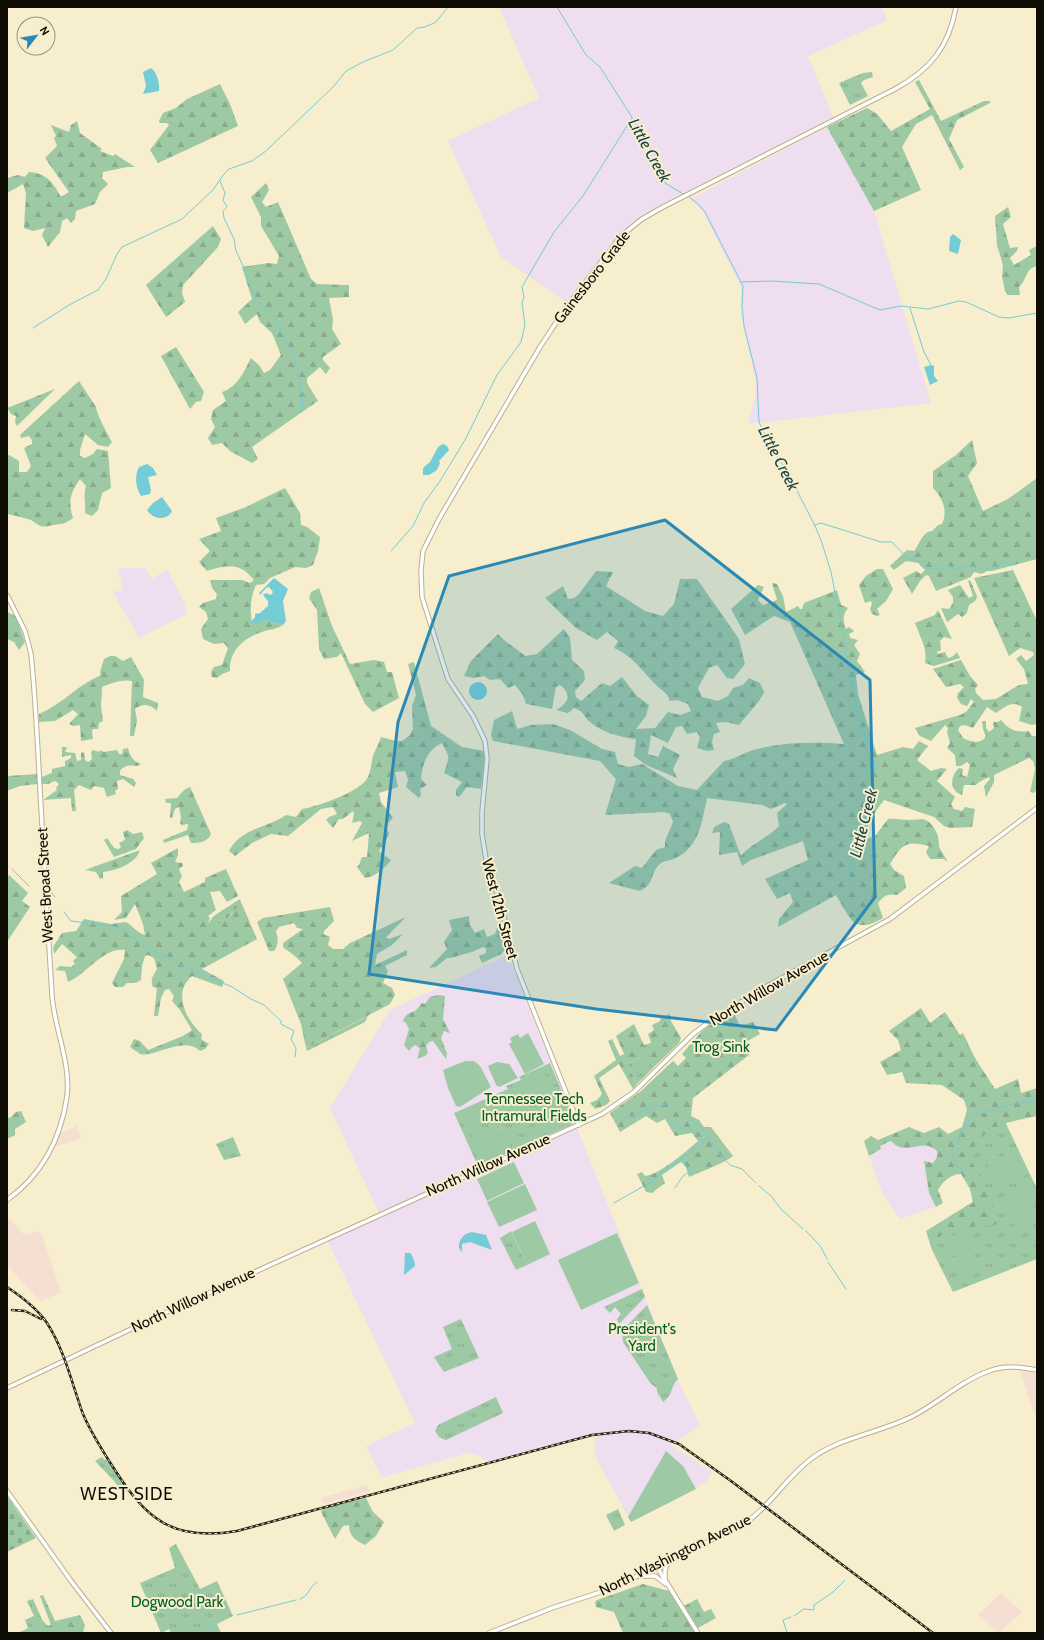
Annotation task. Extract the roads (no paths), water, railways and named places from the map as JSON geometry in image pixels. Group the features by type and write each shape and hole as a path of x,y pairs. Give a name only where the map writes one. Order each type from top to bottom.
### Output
{"main road":[{"name":"Gainesboro Grade","path":"455,690 444,667 422,597 421,564 428,540 540,347 565,308 626,232 652,213 916,77 933,61 943,45 953,21 956,7"},
{"name":"West Broad Street","path":"7,595 25,631 31,654 52,997 67,1074 66,1096 49,1153 37,1173 24,1187 7,1200"},
{"name":"West 12th Street","path":"455,690 473,716 485,741 488,759 482,812 483,846 502,909 511,951 579,1125"},
{"name":"North Willow Avenue","path":"7,1388 378,1214 579,1125 612,1108 634,1092 693,1034 722,1013 890,918 1037,808"},
{"name":"North Washington Avenue","path":"489,1633 552,1608 614,1588 748,1521 801,1468 824,1451 854,1438 912,1417 988,1371 1016,1366 1037,1370"},
{"path":"7,1491 71,1582 112,1633"},
{"path":"665,1580 664,1570 668,1561"},
{"path":"657,1567 698,1633"},
{"path":"640,1576 655,1576 669,1587"}],"water":[{"path":"151,68 158,78 159,91 143,94 146,86 143,72"},
{"path":"953,234 961,240 958,254 949,251 950,237"},
{"path":"931,365 934,366 934,376 938,381 930,385 924,367"},
{"path":"443,444 447,446 449,450 439,461 440,463 437,470 429,475 423,475 423,468 430,462 438,447"},
{"path":"147,464 153,468 157,475 148,477 151,490 150,494 141,496 137,486 136,474 139,467"},
{"path":"162,497 172,511 167,516 160,518 153,516 147,510 153,503"},
{"path":"274,578 288,589 283,601 286,621 283,625 263,620 255,624 251,622 255,617 255,614 260,613 268,606 268,601 263,595 266,593 271,595 273,592 269,587 266,588 260,595 259,593"},
{"path":"478,682 484,685 487,691 484,697 478,700 472,697 469,691 472,685"},
{"path":"472,1232 486,1235 492,1250 470,1242 462,1244 462,1252 459,1248 461,1240 464,1235"},
{"path":"405,1253 411,1254 414,1259 415,1266 404,1275"}],"waterway":[{"path":"33,328 69,305 98,290 106,279 117,254 122,247 182,219 213,190 229,169 252,161 266,151 333,87 346,71 363,62 393,50 417,28 425,27 436,22 448,7"},
{"name":"Little Creek","path":"557,7 586,55 600,67 628,111 656,157 665,183 685,195"},
{"path":"391,551 413,526 424,503 440,481 465,440 497,375 521,342 525,325 522,303 524,297 522,287 554,232 583,196 632,118"},
{"path":"220,181 225,193 223,200 227,207 223,211 224,218 234,239 236,251 245,270 252,293 264,308 275,317 295,360 303,399 302,411"},
{"name":"Little Creek","path":"688,196 705,212 743,286 742,306 744,326 757,378 759,422 815,526 831,572 861,728 875,762 870,806 851,864 849,885"},
{"path":"741,282 772,281 819,284 880,310 901,306 928,309 959,301 966,302 999,317 1009,318 1037,313"},
{"path":"910,308 924,352 931,365"},
{"path":"815,525 821,523 881,542 892,542 907,558 915,558 926,568 942,569 949,566 954,569 973,567 985,570 1002,563 1014,565"},
{"path":"12,869 29,886"},
{"path":"48,888 55,897"},
{"path":"64,912 71,921 111,926 121,929 150,950 167,956 179,964 232,987 264,1005 281,1021 281,1024 294,1031 291,1039 296,1048 295,1057"},
{"path":"966,1176 961,1169 958,1168 951,1154 972,1114 989,1111 1020,1102 1037,1100"},
{"path":"621,1118 632,1116 665,1104"},
{"path":"670,1120 674,1124 697,1134 704,1142 682,1158 689,1172 683,1176 675,1188"},
{"path":"689,1120 699,1125 709,1138 714,1148 730,1165 742,1169 756,1183"},
{"path":"614,1203 651,1182 667,1168 682,1159"},
{"path":"759,1186 771,1196 781,1209 803,1229"},
{"path":"806,1231 821,1247 827,1259"},
{"path":"828,1262 846,1289"},
{"path":"794,1616 804,1609 814,1610 814,1605 833,1592 845,1580"},
{"path":"300,1599 303,1598 317,1582"},
{"path":"237,1615 296,1600"},
{"path":"787,1633 783,1620 791,1617"},
{"path":"200,1633 205,1627 214,1627"}],"railway":[{"path":"7,1287 29,1303 39,1312 47,1323 59,1345 86,1421 93,1435 125,1485 150,1513 163,1523 178,1529 195,1533 214,1534 237,1531 592,1435 629,1431 649,1433 679,1444 731,1481 933,1633"},
{"path":"12,1310 25,1311 41,1319"}],"district":[{"name":"WEST SIDE","path":"127,1494"}],"park label":[{"name":"Trog Sink","path":"721,1047"},
{"name":"Tennessee Tech Intramural Fields","path":"534,1108"},
{"name":"President's Yard","path":"642,1338"},
{"name":"Dogwood Park","path":"177,1602"}]}
